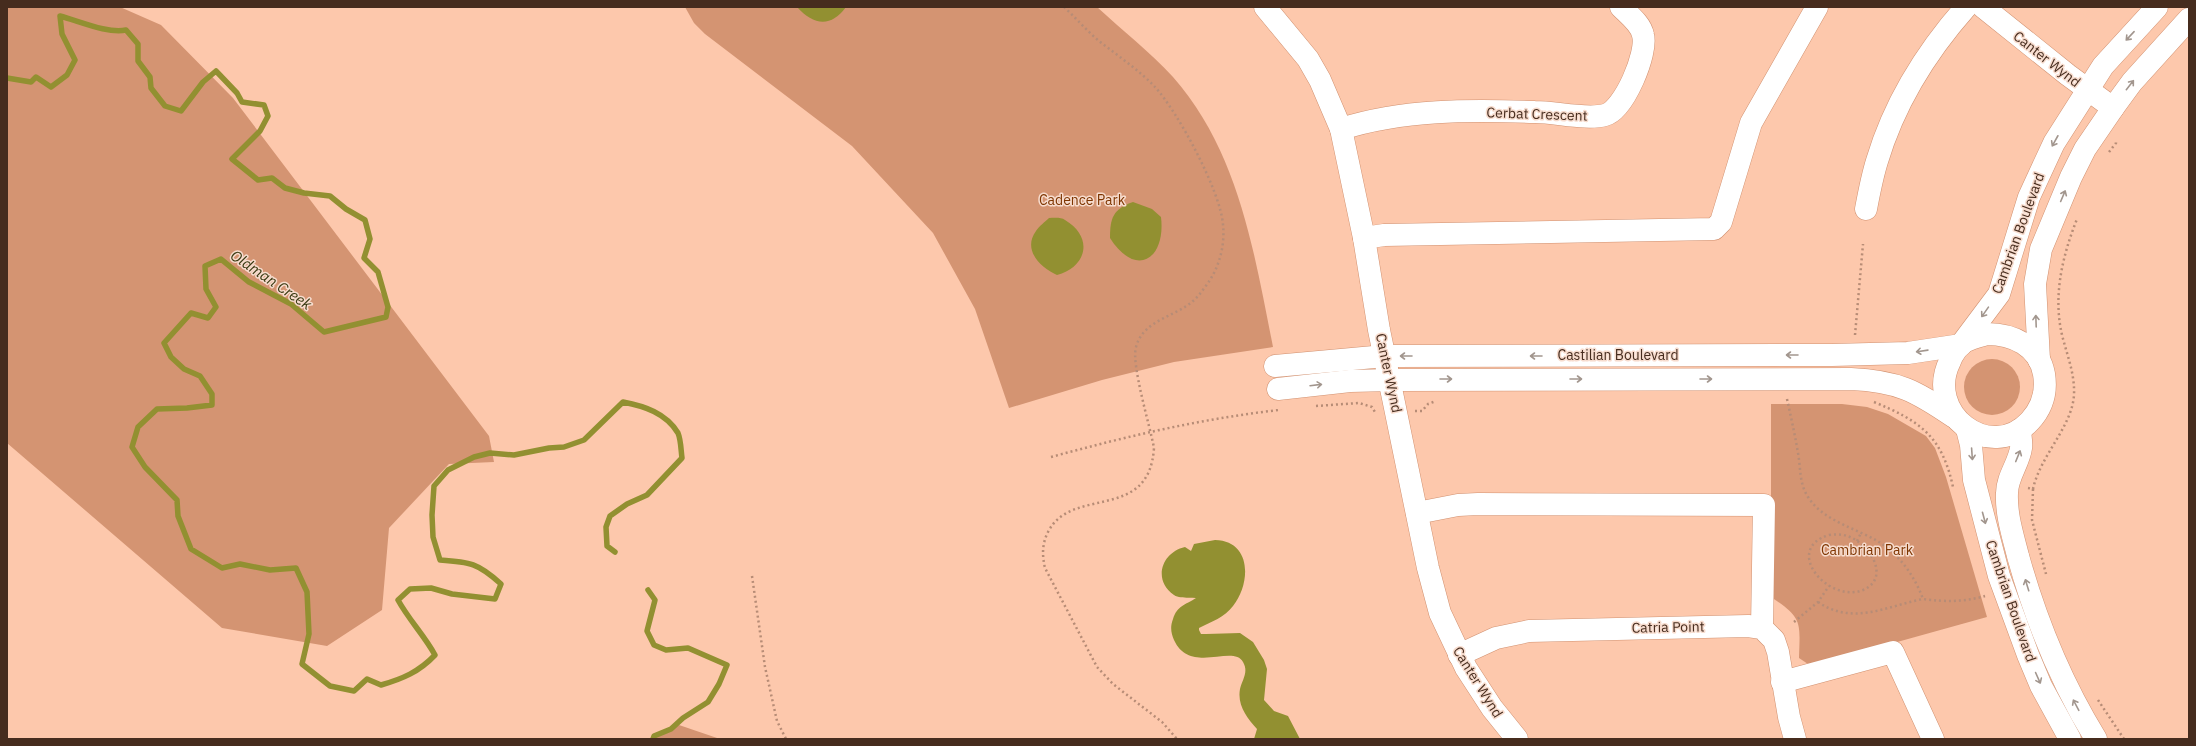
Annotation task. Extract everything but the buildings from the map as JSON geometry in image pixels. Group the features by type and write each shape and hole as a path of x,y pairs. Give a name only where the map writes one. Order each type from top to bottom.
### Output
{"street":[{"name":"Canter Wynd","path":"1265,7 1308,59 1320,80 1340,129 1364,238 1385,356 1417,513 1434,593 1440,613 1459,655 1482,692 1517,739"},
{"name":"Cerbat Crescent","path":"1340,129 1381,118 1408,113 1536,112 1598,116 1611,113 1618,107 1624,97 1645,49 1643,34 1639,26 1621,7"},
{"path":"1866,209 1883,144 1908,90 1933,49 1966,7"},
{"name":"Canter Wynd","path":"1983,7 2086,90 2113,108"},
{"name":"Cambrian Boulevard","path":"1962,343 1999,294 2036,180 2054,143 2086,90 2103,66 2157,7"},
{"path":"1364,238 1384,235 1714,229 1721,222 1751,123 1812,10"},
{"name":"Cambrian Boulevard","path":"2039,360 2035,284 2041,250 2071,177 2085,150 2132,82 2189,19"},
{"path":"1987,334 2011,337 2031,350 2039,360 2045,381 2043,398 2036,414 2020,430 2007,435 1993,436 1980,434 1960,423 1947,406 1943,381 1946,368 1962,343 1987,334"},
{"name":"Castilian Boulevard","path":"1276,366 1385,356 1832,355 1908,353 1962,343"},
{"name":"Castilian Boulevard","path":"1280,399 1350,381 1868,380 1902,386 1933,402 1960,423"},
{"name":"Cambrian Boulevard","path":"1960,423 1971,446 1966,483 2014,619 2041,686 2070,739"},
{"name":"Cambrian Boulevard","path":"2020,430 2021,448 2015,484 2006,493 2010,524 2026,586 2047,645 2066,687 2096,739"},
{"path":"1417,513 1458,505 1478,504 1764,504 1762,628 1774,640 1778,652 1782,682 1795,739"},
{"name":"Catria Point","path":"1459,655 1496,638 1548,629 1748,626 1762,628"},
{"path":"1782,682 1893,652 1933,739"}],"path":[{"path":"1064,7 1098,40 1155,87 1166,101 1182,125 1196,154 1217,200 1223,224 1220,260 1202,292 1193,302 1149,327 1138,339 1135,349 1135,359 1154,448 1153,459 1145,478 1133,491 1118,499 1074,509 1058,519 1050,528 1043,543 1043,560 1050,579 1096,667 1113,684 1162,722 1177,739"},
{"path":"2107,154 2116,143 2116,138"},
{"path":"2047,578 2032,520 2031,495 2042,464 2070,414 2074,396 2074,379 2062,335 2057,304 2065,254 2077,217"},
{"path":"1854,339 1863,244"},
{"path":"1051,457 1150,430 1238,415 1280,399"},
{"path":"1779,399 1794,399"},
{"path":"1787,399 1799,455 1801,484 1808,497 1815,507 1886,547 1901,561 1914,578 1924,599"},
{"path":"1412,410 1422,411 1428,404 1438,400"},
{"path":"1870,401 1912,421 1926,430 1942,452 1949,469 1953,486 1966,483"},
{"path":"1313,407 1366,404 1372,407 1377,415"},
{"path":"2015,484 2033,489 2033,486"},
{"path":"1857,541 1861,533"},
{"path":"1829,535 1843,535 1857,541 1868,550 1875,561 1876,576 1873,583 1864,590 1850,593 1829,586 1813,571 1809,559 1810,548 1817,540 1829,535"},
{"path":"752,576 764,667 777,720 786,739"},
{"path":"1794,622 1818,602 1829,586"},
{"path":"1818,602 1834,611 1860,614 1880,612 1924,599 1941,602 1965,601 1985,596"},
{"path":"2098,698 2124,739"}],"green space":[{"path":"7,7 120,7 161,25 233,98 489,436 494,462 449,464 389,528 382,610 327,646 222,628 7,443"},
{"name":"Cadence Park","path":"685,7 1097,7 1173,77 1195,106 1214,137 1229,170 1241,204 1259,275 1273,347 1174,362 1102,380 1009,408 975,309 933,233 852,146 705,34 694,23"},
{"path":"1992,359 2003,361 2012,367 2018,376 2020,387 2018,398 2012,407 2003,413 1992,415 1981,413 1972,407 1966,398 1964,387 1966,376 1972,367 1981,361"},
{"name":"Cambrian Park","path":"1771,404 1842,404 1867,407 1888,414 1926,436 1935,448 1946,477 1987,617 1811,666 1799,658 1800,636 1797,622 1789,610 1771,597"},
{"path":"679,725 720,739 648,739"}],"shaded area":[{"path":"797,7 846,7 834,18 822,22 809,18"},
{"path":"1133,202 1152,209 1161,217 1159,244 1154,253 1147,259 1139,260 1130,258 1120,251 1110,238 1111,225 1114,215 1121,208"},
{"path":"1049,218 1059,218 1065,220 1074,227 1080,235 1083,243 1083,251 1080,259 1067,271 1057,275 1045,268 1035,258 1031,245 1032,238 1036,231"},
{"path":"1215,540 1227,542 1236,548 1242,555 1245,565 1245,575 1239,597 1230,610 1199,628 1199,630 1201,634 1240,633 1253,642 1264,660 1267,669 1264,700 1274,711 1288,716 1300,739 1254,739 1257,729 1246,716 1241,706 1239,695 1245,673 1245,666 1243,662 1238,657 1230,656 1200,658 1190,656 1181,650 1174,640 1171,627 1177,611 1182,606 1196,598 1176,596 1167,589 1163,582 1163,567 1170,554 1177,550 1185,547 1191,551 1194,544"}],"waterway":[{"name":"Oldman Creek","path":"7,78 31,82 36,77 51,87 67,75 75,60 62,34 60,16 102,29 119,31 126,30 138,44 138,61 150,77 151,88 165,106 181,111 203,82 216,71 237,93 242,102 264,105 268,116 260,131 232,159 258,180 272,178 285,188 304,193 330,196 346,209 365,220 370,239 364,258 378,272 388,307 386,317 324,332 291,304 249,282 221,259 205,266 206,289 216,307 208,318 191,313 164,343 171,357 184,369 200,376 212,394 212,405 157,409 138,427 132,447 145,467 177,500 178,516 191,549 222,568 240,564 270,570 296,568 307,592 309,634 302,664 330,686 354,691 367,679 381,685 410,674 423,666 435,655 398,600 410,589 431,588 452,594 495,599 501,584 486,572 466,563 440,560 433,537 432,515 434,486 448,470 474,457 490,453 514,455 549,448 564,447 584,440 623,402 646,408 661,415 667,420 678,433 682,458 647,495 627,504 610,516 606,527 607,546 615,552"},
{"name":"Oldman Creek","path":"648,590 655,600 647,631 654,645 666,650 688,648 727,665 719,684 708,702 683,718 671,729 654,736 653,739"}]}
